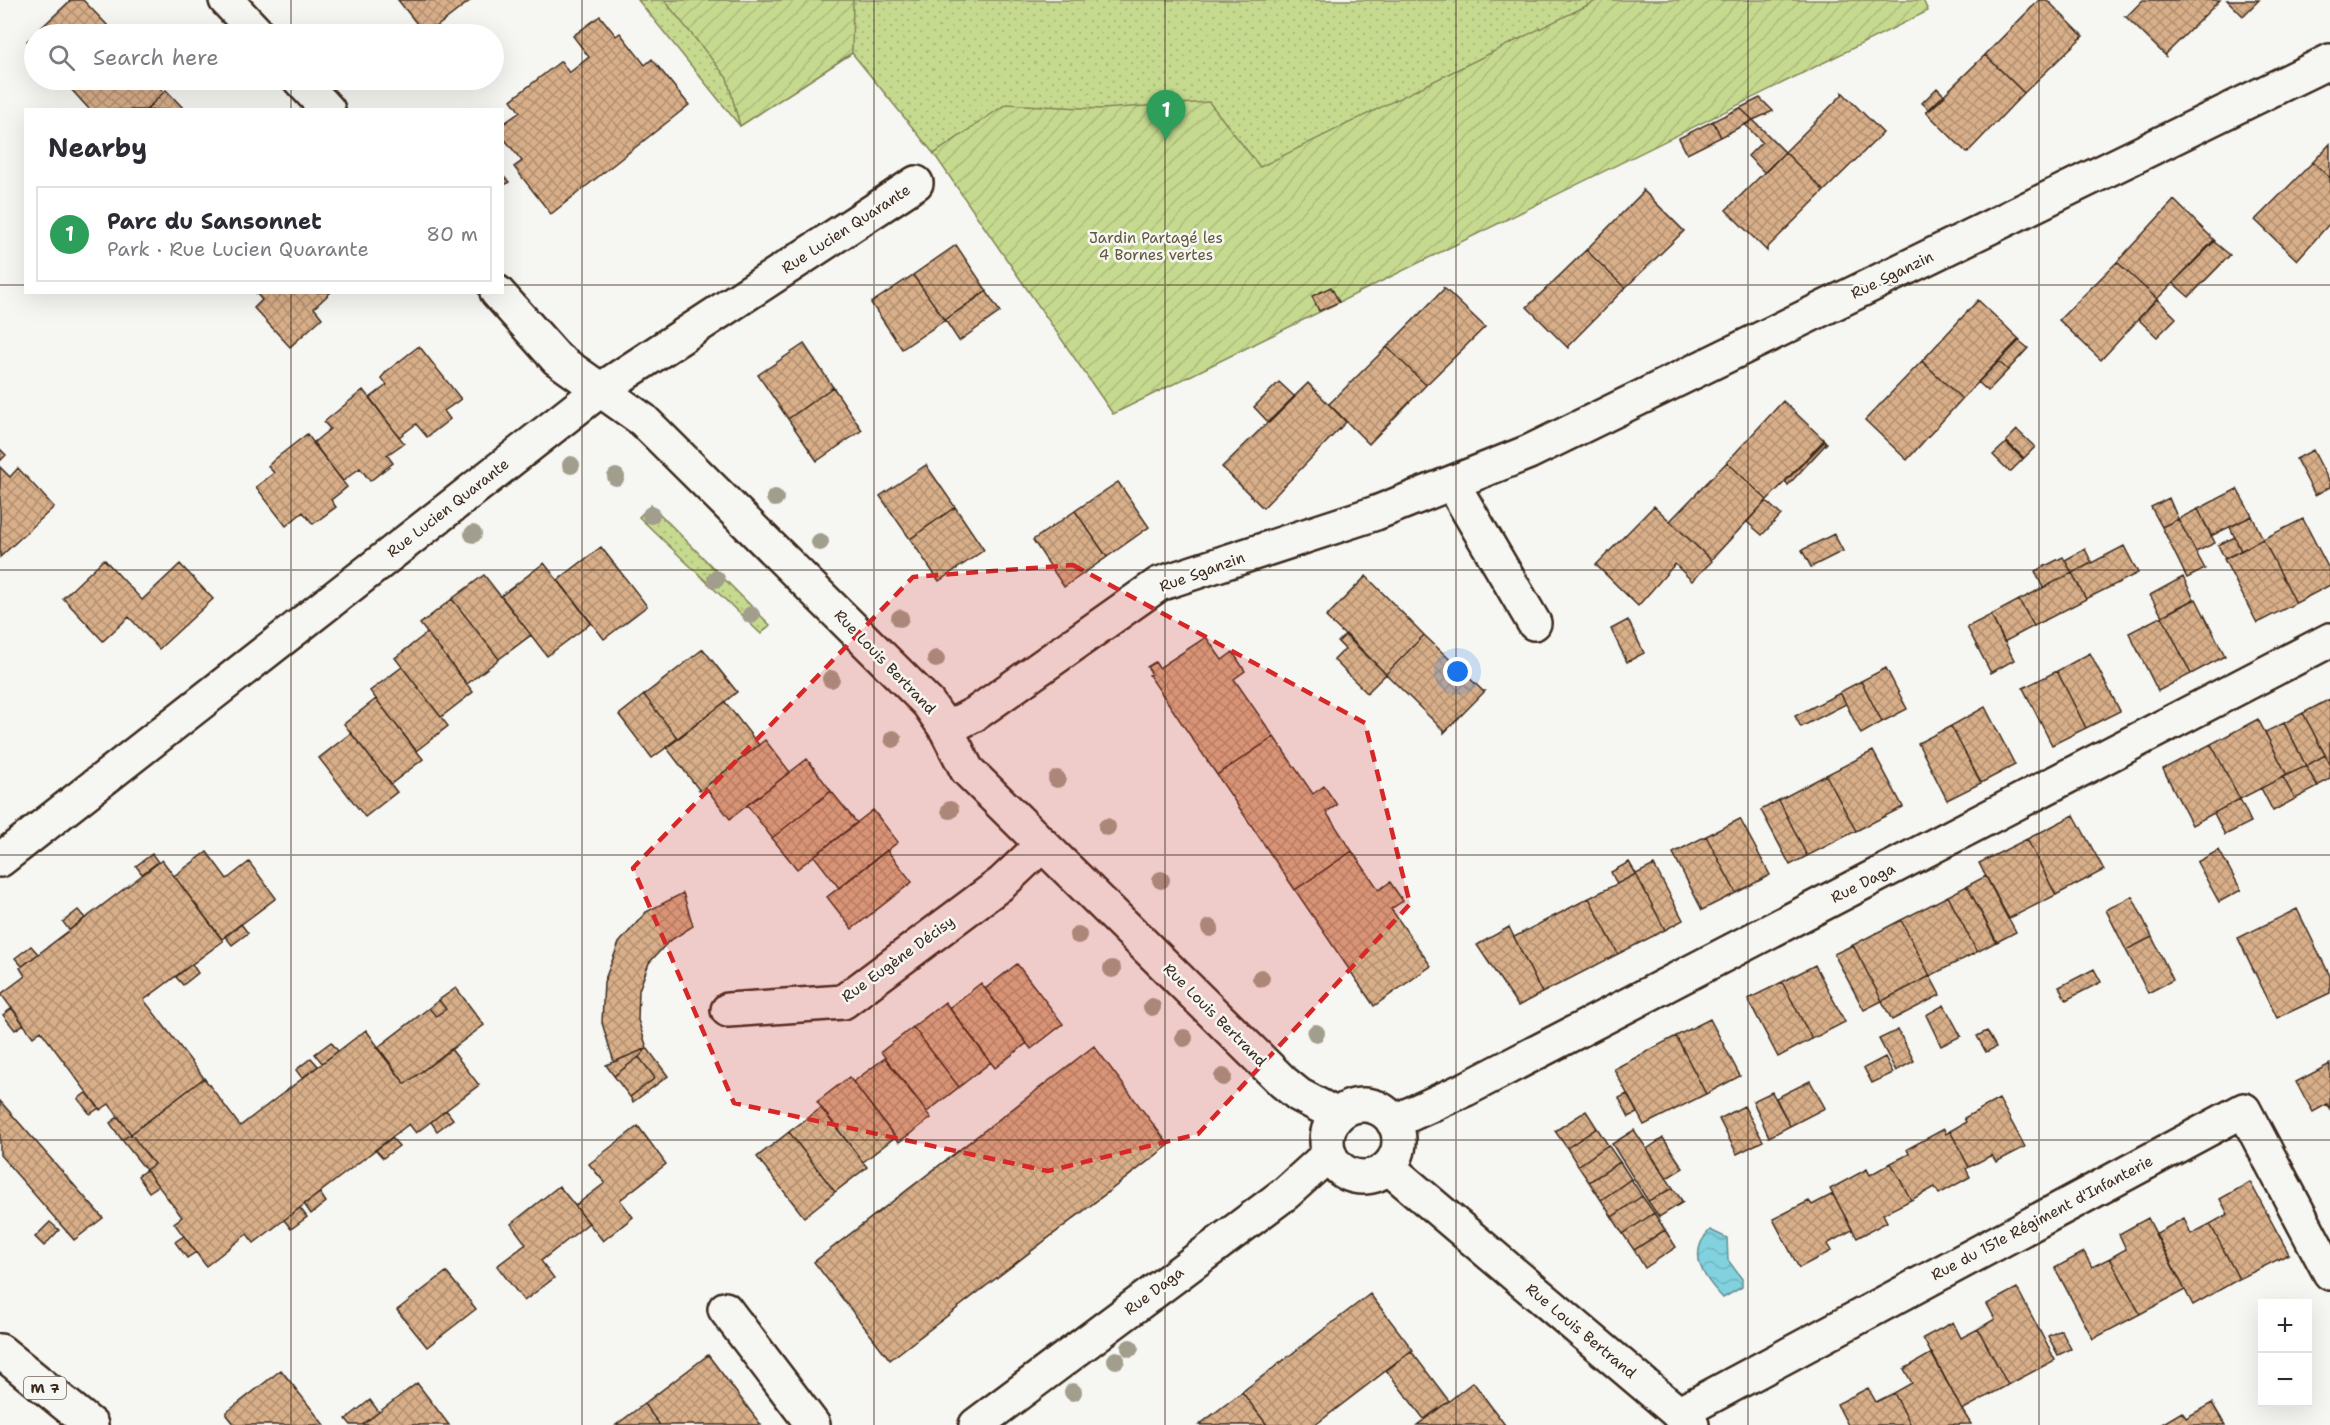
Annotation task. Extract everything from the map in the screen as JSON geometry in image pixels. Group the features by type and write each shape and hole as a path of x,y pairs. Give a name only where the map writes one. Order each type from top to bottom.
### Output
{"street":[{"path":"226,0 249,24"},
{"name":"Rue Sganzin","path":"946,729 975,714 1159,584 1376,513 1529,452 2330,61"},
{"path":"309,90 326,108"},
{"name":"Rue Lucien Quarante","path":"0,860 600,390 916,183"},
{"name":"Rue Louis Bertrand","path":"499,294 557,359 643,420 928,703 946,729 967,770 1283,1082 1299,1095 1337,1115"},
{"path":"1452,483 1534,622"},
{"name":"Rue Daga","path":"1393,1122 1466,1089 2330,640"},
{"name":"Rue Eugène Décisy","path":"728,1010 843,1002 1002,883 1042,845"},
{"path":"1366,1105 1386,1114 1393,1122 1399,1141 1398,1150 1388,1167 1378,1174 1354,1177 1335,1164 1329,1154 1327,1134 1337,1115 1346,1109 1366,1105"},
{"name":"Rue du 151e Régiment d'Infanterie","path":"1685,1419 2244,1110 2330,1273"},
{"name":"Rue Daga","path":"976,1425 1286,1193 1329,1154"},
{"name":"Rue Louis Bertrand","path":"1388,1167 1685,1419"},
{"path":"725,1309 813,1425"},
{"name":"M 7","path":"0,1352 91,1425"}],"highlighted area":[{"path":"1073,565 1365,723 1410,904 1198,1134 1048,1171 734,1103 633,868 913,577"}],"green space":[{"path":"638,0 1607,0 1086,275 978,124 934,154 852,53 740,126"},
{"path":"664,0 853,0 852,53 740,126 727,78"},
{"name":"Jardin Partagé les 4 Bornes vertes","path":"1598,0 1923,0 1928,11 1113,414 934,154 1006,104 1101,109 1209,102 1260,167"},
{"path":"651,505 770,625 761,634 639,517"}],"water":[{"path":"1710,1230 1727,1238 1728,1260 1742,1279 1742,1287 1723,1298 1700,1266 1699,1248"}],"building":[{"path":"71,0 83,0 106,24 46,24"},
{"path":"398,0 471,0 440,24 417,24"},
{"path":"2039,0 2047,0 2083,36 2024,93 1985,55"},
{"path":"2143,0 2220,0 2166,56 2125,16"},
{"path":"2227,0 2259,0 2243,16"},
{"path":"600,16 616,36 620,33 645,65 652,59 689,105 551,214 514,167 522,161 504,138 504,124 520,112 511,100 561,61 569,73 589,57 573,36"},
{"path":"1985,55 2024,93 1967,153 1926,112"},
{"path":"1937,88 1945,96 1930,110 1922,103"},
{"path":"72,90 162,90 164,92 148,108 88,108"},
{"path":"166,90 183,108 148,108"},
{"path":"1842,92 1883,133 1824,191 1785,152 1842,95"},
{"path":"1760,98 1773,111 1753,120 1740,108"},
{"path":"1740,108 1753,120 1721,137 1713,121"},
{"path":"1753,120 1785,152 1765,173 1748,156 1762,142 1745,125"},
{"path":"1713,121 1721,137 1687,154 1679,138"},
{"path":"2330,144 2330,178 2313,162"},
{"path":"1785,152 1824,191 1767,248 1767,251 1726,210"},
{"path":"2313,162 2330,178 2330,223 2297,260 2255,220"},
{"path":"1643,190 1684,231 1625,288 1586,250"},
{"path":"2174,200 2215,241 2157,299 2117,262"},
{"path":"2213,241 2230,255 2189,297 2173,283"},
{"path":"956,245 987,291 945,320 913,275"},
{"path":"1586,250 1625,288 1568,348 1527,307"},
{"path":"2117,262 2157,299 2101,360 2059,320"},
{"path":"913,275 945,320 902,349 871,303"},
{"path":"1331,287 1339,302 1319,311 1312,296"},
{"path":"1443,287 1485,327 1426,385 1387,347 1444,289"},
{"path":"986,291 1000,312 959,341 945,320"},
{"path":"257,294 329,294 314,308 322,318 290,347 254,308 262,300"},
{"path":"2157,299 2176,318 2157,337 2138,319"},
{"path":"1978,300 2020,340 1962,399 1922,361"},
{"path":"2018,340 2028,348 2008,370 1998,361"},
{"path":"804,344 833,387 788,419 758,375"},
{"path":"419,346 461,399 444,411 450,419 427,437 416,424 399,437 370,398 387,385 381,378 387,371"},
{"path":"1387,347 1426,385 1369,444 1329,404"},
{"path":"1922,361 1962,399 1907,460 1865,420"},
{"path":"1998,361 2008,370 1988,391 1978,382"},
{"path":"1279,382 1295,397 1269,423 1254,407"},
{"path":"1308,383 1346,422 1263,508 1222,467"},
{"path":"833,387 862,430 817,461 788,419"},
{"path":"363,390 404,443 387,455 393,463 370,481 360,468 343,481 313,443 330,429 324,422"},
{"path":"1783,401 1825,441 1767,500 1727,462"},
{"path":"2017,430 2035,447 2024,458 2006,441"},
{"path":"307,434 347,487 331,500 336,507 313,524 303,512 286,526 256,487 274,473 268,466"},
{"path":"1823,441 1827,443 1788,485 1785,481"},
{"path":"2006,443 2023,459 2010,472 1993,455"},
{"path":"0,449 6,455 0,461"},
{"path":"2313,450 2330,483 2330,487 2315,495 2296,459"},
{"path":"1727,462 1767,500 1711,560 1670,521"},
{"path":"926,465 955,507 910,539 880,496"},
{"path":"0,467 10,477 18,468 54,507 0,557"},
{"path":"1118,482 1149,527 1107,557 1075,511"},
{"path":"2237,489 2252,516 2211,536 2198,509"},
{"path":"2169,498 2178,519 2162,527 2151,507"},
{"path":"1766,501 1781,515 1762,535 1747,522"},
{"path":"1654,506 1712,561 1692,581 1675,564 1638,606 1596,565"},
{"path":"955,507 984,550 939,581 910,539"},
{"path":"2198,509 2215,543 2196,552 2178,519"},
{"path":"1075,511 1107,557 1064,587 1033,540"},
{"path":"2252,516 2263,539 2241,551 2230,527"},
{"path":"2178,519 2205,569 2187,578 2162,527"},
{"path":"2303,519 2330,571 2330,585 2296,603 2263,539"},
{"path":"1834,534 1843,551 1811,567 1802,550"},
{"path":"2235,537 2241,551 2225,559 2218,545"},
{"path":"2263,539 2296,603 2257,623 2224,559"},
{"path":"2124,546 2138,573 2086,599 2072,573"},
{"path":"601,547 647,606 604,639 558,580"},
{"path":"2085,549 2092,563 2072,573 2065,560"},
{"path":"2063,557 2072,573 2043,588 2035,571"},
{"path":"104,559 142,600 180,564 213,599 159,649 129,617 103,641 63,598"},
{"path":"544,563 591,623 547,656 501,596"},
{"path":"2072,573 2086,599 2034,626 2019,600"},
{"path":"484,575 531,635 499,659 452,599"},
{"path":"1366,576 1424,635 1386,674 1326,617"},
{"path":"2183,577 2194,599 2162,616 2150,595"},
{"path":"452,599 499,659 467,684 420,624"},
{"path":"2196,599 2225,656 2191,674 2162,616"},
{"path":"2019,600 2034,626 2004,642 1991,615"},
{"path":"1991,615 2014,660 1991,673 1967,627"},
{"path":"2162,616 2191,674 2158,691 2129,633"},
{"path":"1628,620 1644,653 1627,662 1611,629"},
{"path":"427,633 473,692 441,717 395,658"},
{"path":"1346,634 1386,674 1367,693 1334,660 1345,649 1338,642"},
{"path":"1424,635 1485,691 1444,733 1386,674"},
{"path":"1206,637 1222,660 1233,652 1245,671 1234,679 1274,737 1217,775 1149,675 1152,674 1147,667 1155,662 1159,668"},
{"path":"703,649 737,692 678,739 644,695"},
{"path":"2090,653 2120,711 2086,728 2057,671"},
{"path":"402,667 448,726 416,751 370,691"},
{"path":"1886,668 1907,709 1882,722 1861,681"},
{"path":"2057,671 2086,728 2052,745 2023,688"},
{"path":"1861,681 1882,722 1861,734 1840,692"},
{"path":"1840,693 1846,704 1801,727 1795,716"},
{"path":"644,695 678,739 652,758 619,715"},
{"path":"376,699 423,759 391,784 344,724"},
{"path":"2330,699 2330,764 2303,713"},
{"path":"725,702 759,745 700,791 666,747"},
{"path":"1985,707 2015,765 1981,783 1951,726"},
{"path":"2303,713 2325,755 2306,766 2284,723"},
{"path":"2258,719 2287,775 2240,799 2211,744"},
{"path":"2284,723 2306,766 2287,775 2265,732"},
{"path":"1951,726 1981,783 1947,800 1918,743"},
{"path":"351,733 397,792 365,817 319,758"},
{"path":"1274,737 1313,794 1324,786 1337,805 1326,812 1352,851 1295,890 1217,775"},
{"path":"765,740 790,772 730,819 705,787"},
{"path":"2211,744 2240,799 2192,825 2163,769"},
{"path":"1873,751 1903,807 1856,831 1826,775"},
{"path":"2325,755 2330,764 2330,779 2317,786 2306,766"},
{"path":"807,759 831,791 772,838 747,805"},
{"path":"2306,766 2318,787 2295,799 2283,777"},
{"path":"1826,775 1856,831 1807,856 1779,800"},
{"path":"2283,777 2295,799 2273,811 2261,788"},
{"path":"831,791 857,823 797,869 772,838"},
{"path":"2240,799 2251,822 2225,835 2214,813"},
{"path":"1779,800 1807,856 1790,865 1761,810"},
{"path":"873,810 898,842 839,888 814,856"},
{"path":"2074,815 2104,870 2056,895 2027,839"},
{"path":"1740,819 1770,875 1736,893 1706,836"},
{"path":"1706,836 1736,893 1702,910 1673,853"},
{"path":"2027,839 2056,895 2008,919 1979,863"},
{"path":"887,850 912,882 852,929 827,897"},
{"path":"2219,850 2241,890 2219,902 2197,862"},
{"path":"1352,851 1379,890 1390,882 1403,901 1391,909 1431,966 1374,1006 1295,890"},
{"path":"207,852 227,879 249,862 276,898 222,939 174,876"},
{"path":"152,854 158,862 142,874 136,866"},
{"path":"162,860 223,941 144,1000 204,1078 131,1134 109,1104 100,1110 41,1031 33,1037 1,994 25,976 20,968"},
{"path":"1629,862 1636,874 1617,884 1611,872"},
{"path":"1654,865 1683,920 1665,930 1636,874"},
{"path":"1636,874 1665,930 1618,954 1589,898"},
{"path":"1986,876 2016,932 1997,942 1967,886"},
{"path":"1967,886 1996,942 1977,952 1948,896"},
{"path":"683,893 693,926 668,942 649,963 639,990 638,1020 647,1048 614,1062 602,1023 604,982 619,943 646,912"},
{"path":"1948,896 1977,952 1930,976 1901,920"},
{"path":"2132,896 2152,937 2126,950 2106,910"},
{"path":"1589,898 1618,954 1542,993 1514,937"},
{"path":"2297,909 2330,976 2330,993 2277,1018 2238,938"},
{"path":"78,910 85,918 69,930 63,922"},
{"path":"1901,920 1930,976 1882,1001 1853,945"},
{"path":"241,924 248,933 232,945 225,936"},
{"path":"1509,927 1542,993 1518,1006 1477,945"},
{"path":"2152,937 2173,980 2148,993 2126,950"},
{"path":"1853,945 1882,1001 1864,1010 1834,954"},
{"path":"31,946 38,954 22,966 15,958"},
{"path":"192,964 198,973 183,985 176,977"},
{"path":"1017,964 1063,1024 1031,1049 985,989"},
{"path":"1815,965 1845,1022 1812,1039 1782,982"},
{"path":"2094,969 2101,982 2066,1000 2059,987"},
{"path":"1930,976 1940,995 1892,1020 1882,1001"},
{"path":"1782,982 1812,1039 1778,1057 1748,999"},
{"path":"981,983 1027,1043 995,1068 949,1008"},
{"path":"456,988 484,1025 405,1084 377,1048 429,1008 436,1016 446,1009 439,1000"},
{"path":"439,1000 446,1009 436,1016 429,1008"},
{"path":"945,1002 991,1062 959,1087 913,1027"},
{"path":"1944,1005 1961,1036 1941,1046 1926,1015"},
{"path":"12,1008 24,1024 15,1030 3,1015"},
{"path":"1710,1019 1740,1076 1706,1094 1676,1036"},
{"path":"913,1027 959,1087 927,1112 881,1052"},
{"path":"366,1030 405,1084 451,1049 479,1085 416,1133 409,1124 254,1243 247,1234 206,1266 174,1223 182,1217 146,1170 154,1164 131,1134 204,1078 240,1126"},
{"path":"1898,1030 1914,1061 1896,1071 1879,1039"},
{"path":"1987,1031 1996,1047 1986,1052 1977,1036"},
{"path":"1676,1036 1706,1094 1644,1125 1614,1069"},
{"path":"331,1042 338,1051 322,1063 315,1054"},
{"path":"1094,1046 1169,1145 890,1360 814,1262"},
{"path":"647,1048 614,1076 606,1065"},
{"path":"647,1048 668,1076 633,1102 630,1097 655,1078 639,1057"},
{"path":"639,1057 655,1078 630,1097 614,1076"},
{"path":"1885,1057 1893,1073 1872,1083 1864,1068"},
{"path":"311,1058 318,1066 302,1078 296,1070"},
{"path":"885,1058 931,1118 899,1142 853,1082"},
{"path":"2330,1064 2330,1109 2327,1104 2313,1112 2296,1082"},
{"path":"849,1077 895,1137 863,1162 817,1102"},
{"path":"1810,1081 1825,1108 1790,1126 1776,1098"},
{"path":"87,1092 99,1108 90,1114 78,1099"},
{"path":"1772,1092 1790,1126 1769,1137 1753,1101"},
{"path":"1627,1094 1637,1113 1629,1117 1619,1098"},
{"path":"1999,1099 2025,1147 1996,1162 1992,1155 1969,1167 1950,1131 1966,1122 1964,1118"},
{"path":"0,1101 103,1218 74,1240 0,1155"},
{"path":"1744,1106 1763,1141 1737,1154 1719,1119"},
{"path":"821,1108 867,1167 835,1192 789,1132"},
{"path":"446,1110 453,1119 437,1131 431,1122"},
{"path":"1586,1111 1597,1128 1567,1148 1555,1131"},
{"path":"118,1117 131,1134 122,1140 110,1123"},
{"path":"638,1126 666,1164 620,1200 633,1217 603,1241 575,1206 605,1183 589,1164"},
{"path":"1597,1128 1608,1145 1578,1166 1567,1148"},
{"path":"1944,1129 1946,1134 1950,1131 1969,1167 1966,1169 1970,1177 1939,1194 1935,1187 1911,1200 1891,1163 1909,1154 1907,1149"},
{"path":"1634,1130 1673,1188 1648,1201 1612,1144"},
{"path":"789,1132 835,1192 804,1217 757,1157"},
{"path":"131,1134 154,1164 146,1170 122,1140"},
{"path":"392,1138 399,1146 383,1158 376,1150"},
{"path":"1663,1138 1683,1168 1667,1178 1647,1149"},
{"path":"1608,1145 1620,1162 1589,1182 1578,1166"},
{"path":"1620,1162 1631,1179 1601,1200 1589,1182"},
{"path":"1891,1163 1911,1200 1883,1214 1887,1222 1857,1238 1830,1189 1867,1169 1870,1175"},
{"path":"146,1170 158,1186 149,1192 138,1176"},
{"path":"1631,1179 1642,1196 1612,1217 1601,1200"},
{"path":"2250,1182 2289,1254 2239,1279 2210,1224 2228,1214 2220,1199"},
{"path":"559,1186 589,1223 541,1261 554,1278 524,1301 497,1266 526,1244 511,1224"},
{"path":"1673,1188 1683,1202 1659,1217 1648,1201"},
{"path":"320,1193 326,1202 311,1214 304,1204"},
{"path":"1833,1194 1852,1230 1827,1244 1831,1251 1799,1268 1773,1219 1809,1201 1812,1205"},
{"path":"1642,1196 1654,1213 1623,1234 1612,1217"},
{"path":"300,1208 307,1217 291,1229 284,1220"},
{"path":"1654,1213 1665,1230 1634,1250 1623,1234"},
{"path":"2148,1218 2185,1290 2140,1314 2110,1258 2126,1249 2119,1234"},
{"path":"2184,1218 2191,1234 2210,1224 2239,1279 2193,1305 2155,1234"},
{"path":"50,1222 59,1230 44,1246 35,1237"},
{"path":"1665,1230 1676,1247 1645,1268 1634,1250"},
{"path":"184,1236 196,1252 187,1258 175,1242"},
{"path":"2084,1252 2092,1267 2110,1258 2140,1314 2093,1339 2055,1268"},
{"path":"446,1272 476,1309 427,1347 397,1310"},
{"path":"2017,1288 2055,1360 2008,1385 1978,1329 1995,1319 1987,1304"},
{"path":"1370,1294 1413,1350 1315,1425 1267,1425 1242,1392"},
{"path":"1953,1322 1961,1338 1978,1329 2008,1385 1962,1410 1923,1338"},
{"path":"2061,1330 2071,1349 2058,1355 2048,1336"},
{"path":"1411,1351 1449,1401 1424,1419 1386,1370"},
{"path":"1932,1353 1971,1424 1911,1425 1894,1393 1912,1383 1904,1369"},
{"path":"708,1355 761,1425 660,1425 644,1404"},
{"path":"281,1370 324,1425 235,1425 227,1412"},
{"path":"1473,1382 1505,1425 1417,1425 1449,1401"},
{"path":"417,1383 449,1425 362,1425 379,1412"},
{"path":"1868,1388 1876,1402 1894,1393 1911,1425 1848,1425 1837,1404"},
{"path":"1242,1392 1267,1425 1199,1425"},
{"path":"370,1400 379,1412 362,1425 351,1425 346,1419"},
{"path":"2212,1403 2225,1425 2160,1425 2182,1412 2186,1418"},
{"path":"644,1404 660,1425 616,1425"}],"place":[{"name":"Parc du Sansonnet","path":"1166,140"}]}
